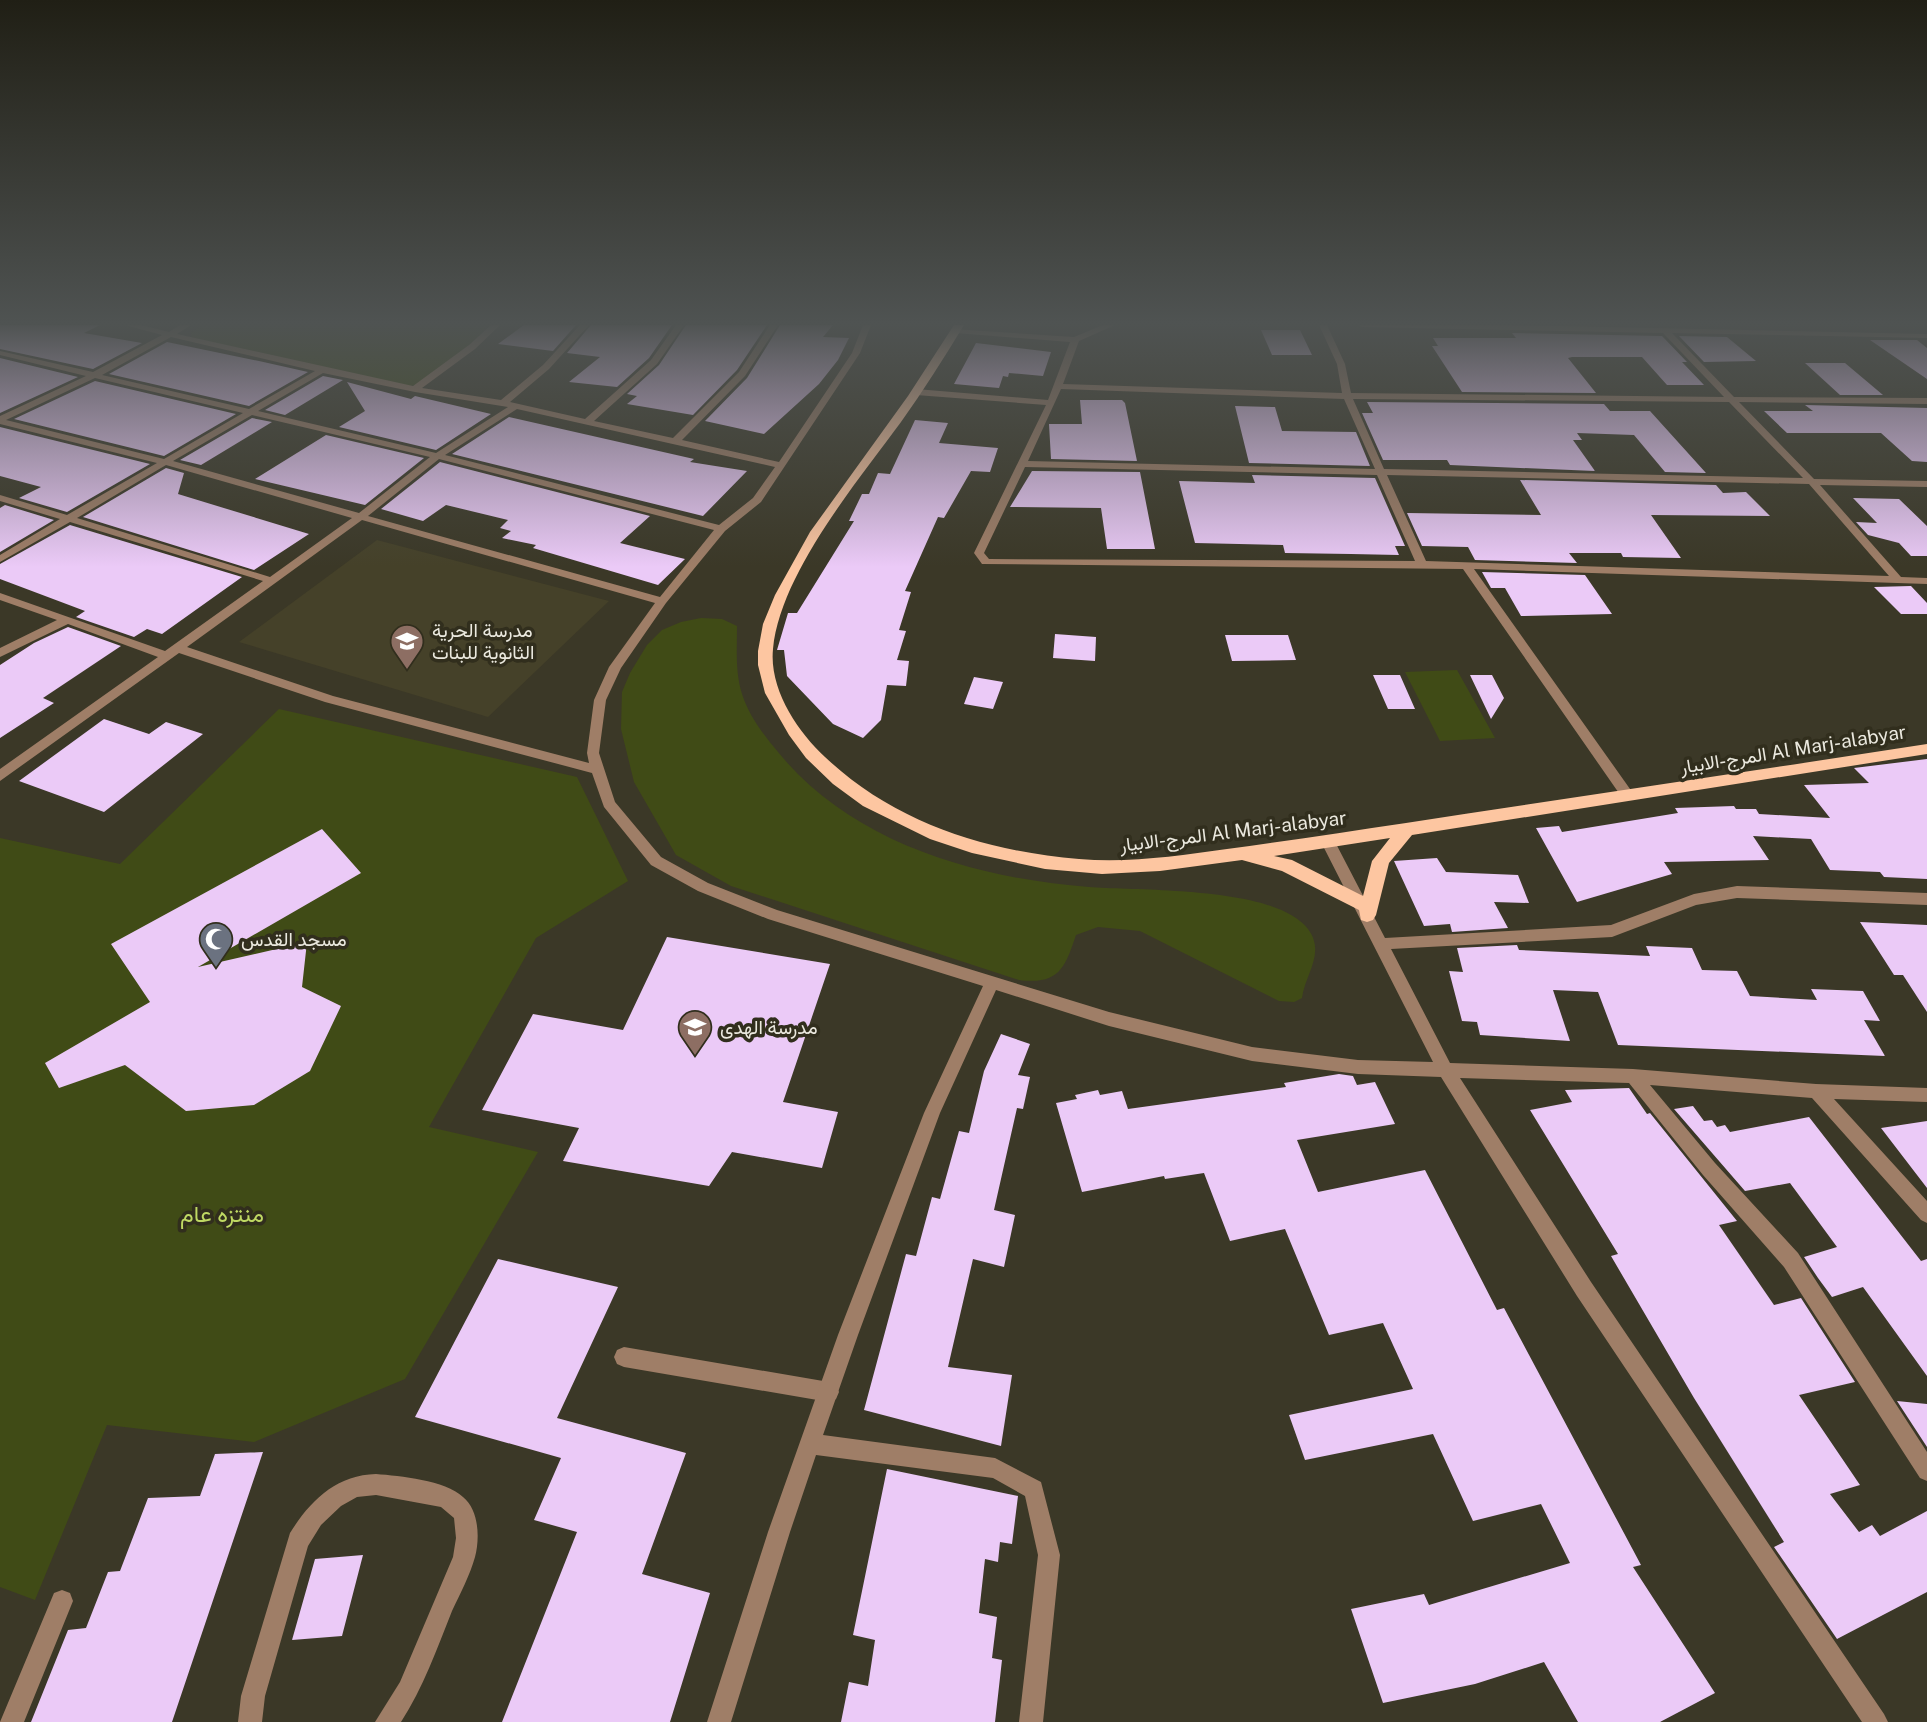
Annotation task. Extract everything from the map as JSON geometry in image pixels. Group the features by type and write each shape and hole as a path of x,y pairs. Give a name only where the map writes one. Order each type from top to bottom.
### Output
{"main road":[{"name":"المرج-الابيار Al Marj-alabyar","path":"906,405 828,515 783,593 770,624 765,655 766,670 777,702 790,726 827,769 858,796 887,814 965,845 1078,866 1138,868 1328,842 1927,749"},
{"path":"1235,855 1286,865 1365,909 1381,861 1406,830"}],"street":[{"path":"0,420 30,405"},
{"path":"219,405 438,456 721,529"},
{"path":"0,559 262,405"},
{"path":"509,405 781,465"},
{"path":"586,424 606,405"},
{"path":"674,442 714,405"},
{"path":"821,405 757,500 721,529 662,601 615,667 600,700 593,753 597,770 609,804 656,861 703,887 773,915 1109,1020 1252,1054 1358,1067 1633,1076 1816,1091 1927,1095"},
{"path":"1050,405 979,553 980,558 986,562 1422,564 1927,581"},
{"path":"1351,405 1422,564"},
{"path":"1739,405 1813,482 1898,580"},
{"path":"0,776 273,581 438,456 514,407"},
{"path":"0,420 165,462 662,601"},
{"path":"1021,464 1927,484"},
{"path":"0,498 273,581"},
{"path":"1467,567 1628,796"},
{"path":"0,596 67,620 329,699 597,770"},
{"path":"0,653 67,620"},
{"path":"1328,842 1365,909 1444,1069 1584,1289 1876,1722"},
{"path":"1382,944 1612,931 1694,900 1737,892 1927,899"},
{"path":"719,1722 779,1532 829,1392 932,1113 991,985"},
{"path":"1633,1076 1709,1169 1791,1261 1927,1471"},
{"path":"1816,1091 1927,1214"},
{"path":"624,1357 829,1392"},
{"path":"810,1444 995,1468 1034,1489 1049,1555 1031,1722"},
{"path":"250,1722 253,1696 298,1541 310,1520 336,1496 350,1489 376,1484 449,1497 459,1507 466,1521 468,1539 464,1558 413,1678 387,1722"},
{"path":"12,1722 62,1601"}],"shaded area":[{"path":"377,540 609,601 488,717 239,642"}],"green space":[{"path":"701,618 722,619 737,626 738,677 745,702 753,717 778,752 808,784 842,810 879,832 918,850 1003,875 1089,887 1206,893 1267,905 1291,915 1308,929 1313,938 1315,955 1302,998 1294,1002 1279,1001 1140,931 1098,927 1076,935 1064,965 1052,977 1032,981 1019,980 731,886 676,855 634,782 621,729 622,692 647,645 662,630"},
{"path":"1457,670 1495,738 1440,741 1405,672"},
{"name":"منتزه عام","path":"279,709 577,777 628,881 536,938 429,1127 538,1152 405,1379 254,1442 107,1425 35,1600 0,1587 0,838 120,864"}],"building":[{"path":"0,405 17,405 0,413"},
{"path":"43,405 199,405 236,414 164,456 14,419"},
{"path":"273,405 301,405 285,415 265,410"},
{"path":"361,405 455,405 491,414 436,450 339,427 365,411"},
{"path":"635,405 702,405 693,415"},
{"path":"720,405 796,405 764,434 705,421"},
{"path":"1080,405 1125,405 1137,461 1051,459 1049,424 1082,424"},
{"path":"1369,405 1605,405 1610,411 1650,411 1706,473 1665,472 1634,435 1577,433 1582,440 1573,440 1595,471 1450,465 1447,460 1383,460 1362,413 1373,413"},
{"path":"1805,405 1927,408 1927,462 1912,461 1881,433 1787,433 1764,411 1813,411"},
{"path":"1235,406 1275,407 1282,431 1356,432 1370,466 1249,463"},
{"path":"509,417 694,459 690,462 747,471 703,516 452,454"},
{"path":"252,418 272,422 201,465 180,460"},
{"path":"915,420 948,423 939,443 998,448 990,472 971,471 944,518 938,517 905,591 911,592 899,630 906,631 897,660 909,661 906,686 887,685 881,720 863,738 833,724 787,676 784,650 777,650 788,613 797,613 854,521 849,521 862,494 869,494 878,473 890,474"},
{"path":"0,427 150,464 67,512 19,498 41,487 0,476"},
{"path":"326,435 424,458 365,505 255,479"},
{"path":"440,462 650,516 620,543 685,559 658,585 533,548 536,545 502,538 511,531 500,528 508,520 446,505 423,521 381,509"},
{"path":"166,468 184,473 178,494 309,534 254,570 83,517"},
{"path":"1032,471 1140,472 1155,549 1107,549 1101,508 1010,507"},
{"path":"1252,475 1375,478 1405,546 1395,546 1399,555 1285,553 1283,545 1195,543 1179,481 1255,483"},
{"path":"1520,480 1716,485 1723,493 1746,492 1770,516 1651,515 1681,558 1623,557 1621,553 1569,553 1577,563 1475,560 1468,547 1422,546 1407,513 1541,515"},
{"path":"1853,498 1899,499 1927,526 1927,556 1911,556 1899,543 1868,535 1856,522 1877,523"},
{"path":"5,505 54,520 0,552 0,508"},
{"path":"70,525 242,577 162,634 147,629 134,637 76,617 85,611 0,579 0,564"},
{"path":"1482,572 1585,575 1612,614 1521,616 1505,588 1491,588"},
{"path":"1911,586 1927,603 1927,614 1901,614 1874,587"},
{"path":"68,627 121,646 43,698 54,703 0,738 0,665 34,643"},
{"path":"1055,634 1096,637 1095,661 1053,658"},
{"path":"1225,635 1288,635 1296,660 1232,661"},
{"path":"1373,675 1400,675 1415,709 1388,709"},
{"path":"1470,675 1492,675 1504,698 1491,719"},
{"path":"974,677 1003,682 993,709 964,704"},
{"path":"104,719 149,734 166,722 203,734 104,812 19,781"},
{"path":"1927,759 1927,879 1884,877 1880,872 1830,870 1811,839 1753,836 1769,860 1664,862 1672,874 1577,902 1536,828 1559,826 1562,832 1678,813 1675,808 1734,806 1736,809 1756,809 1759,814 1830,818 1804,785 1869,783 1854,768"},
{"name":"مسجد القدس","path":"322,829 361,873 198,967 307,942 302,987 341,1006 310,1071 254,1105 186,1111 125,1065 59,1088 45,1063 150,1002 111,944"},
{"path":"1437,858 1446,872 1518,875 1529,903 1494,902 1508,928 1452,932 1450,924 1424,926 1394,861"},
{"path":"1860,922 1927,925 1927,1012 1903,975 1894,975"},
{"path":"667,937 830,964 783,1102 838,1112 822,1168 732,1152 709,1186 563,1161 579,1128 482,1110 533,1014 623,1030"},
{"path":"1517,945 1519,950 1650,956 1646,946 1692,948 1702,970 1737,971 1750,996 1817,1000 1811,989 1863,991 1880,1021 1864,1020 1885,1056 1618,1045 1598,992 1553,990 1570,1041 1480,1035 1477,1022 1462,1021 1449,971 1463,972 1457,948"},
{"path":"1001,1034 1030,1044 1018,1075 1030,1077 1023,1109 1017,1108 994,1210 1015,1215 1004,1267 973,1259 948,1367 1012,1375 1001,1446 864,1410 906,1254 916,1256 932,1197 940,1199 959,1131 969,1133 984,1071"},
{"path":"1339,1074 1353,1076 1357,1085 1375,1082 1395,1124 1297,1140 1318,1192 1425,1170 1497,1310 1504,1308 1641,1565 1633,1567 1715,1693 1660,1722 1578,1722 1544,1662 1475,1684 1383,1703 1351,1609 1424,1594 1429,1605 1570,1563 1541,1504 1473,1521 1433,1434 1305,1460 1289,1415 1413,1389 1383,1323 1329,1335 1285,1229 1230,1241 1204,1173 1165,1179 1164,1176 1082,1192 1056,1103 1077,1099 1075,1095 1098,1090 1100,1095 1122,1091 1128,1109 1286,1087 1284,1083"},
{"path":"1629,1088 1647,1114 1650,1113 1737,1221 1719,1225 1774,1305 1801,1298 1855,1382 1799,1395 1860,1485 1830,1494 1859,1532 1872,1525 1880,1536 1927,1511 1927,1592 1837,1639 1774,1547 1784,1542 1694,1398 1611,1256 1618,1254 1530,1110 1572,1102 1565,1090"},
{"path":"1693,1106 1704,1121 1712,1120 1717,1127 1725,1125 1730,1132 1809,1117 1921,1261 1927,1259 1927,1376 1863,1287 1832,1297 1818,1278 1804,1257 1837,1247 1790,1183 1745,1191 1674,1109"},
{"path":"1927,1121 1927,1188 1881,1128"},
{"path":"498,1259 618,1287 557,1418 686,1453 642,1574 710,1593 670,1722 502,1722 577,1532 534,1520 561,1458 415,1417"},
{"path":"1897,1401 1927,1404 1927,1447"},
{"path":"263,1452 172,1722 31,1722 68,1630 86,1628 108,1572 120,1571 148,1498 200,1496 215,1454"},
{"path":"887,1469 1018,1496 1012,1544 1000,1542 998,1562 985,1559 979,1613 997,1617 992,1658 1002,1660 995,1722 841,1722 849,1682 868,1686 875,1640 853,1635"},
{"path":"363,1555 342,1636 292,1640 315,1559"}],"place":[{"name":"مدرسة الحرية الثانوية للبنات","path":"407,671"},
{"name":"مسجد القدس","path":"216,969"},
{"name":"مدرسة الهدى","path":"695,1057"}]}
